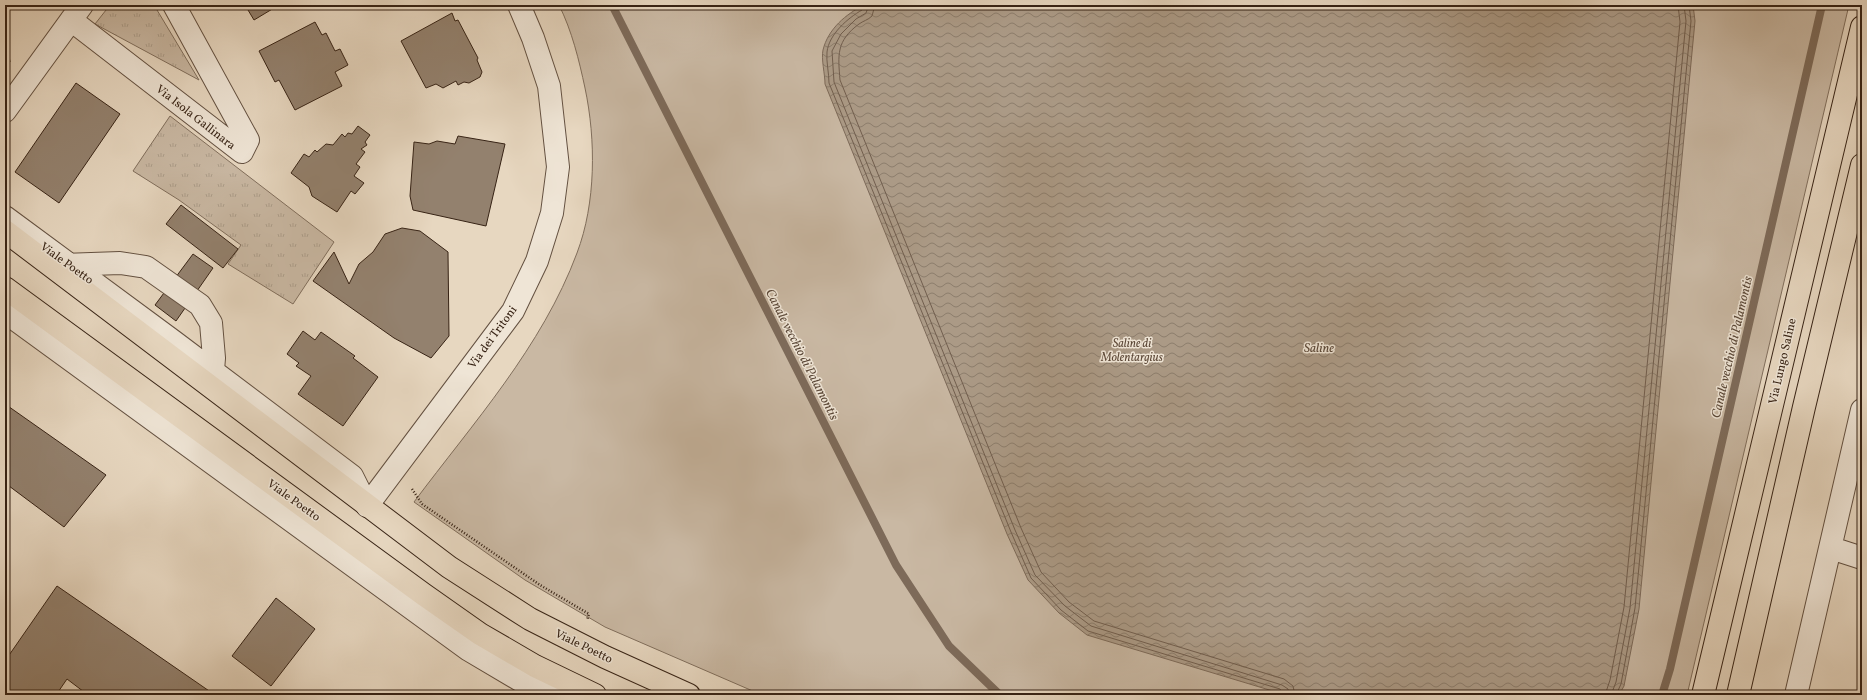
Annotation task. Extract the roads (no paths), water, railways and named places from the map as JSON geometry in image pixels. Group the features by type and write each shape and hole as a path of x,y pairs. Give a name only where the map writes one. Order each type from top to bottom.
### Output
{"main road":[{"name":"Via Lungo Saline","path":"1703,695 1862,27"},
{"path":"1738,695 1804,407 1862,165"},
{"name":"Viale Poetto","path":"5,231 60,265 212,379 367,506 449,567 530,619 605,657 689,695"},
{"name":"Viale Poetto","path":"5,288 394,573 480,634 535,666 595,695"}],"street":[{"name":"Via Isola Gallinara","path":"77,13 242,152 248,140 174,5"},
{"name":"Via dei Tritoni","path":"367,506 513,311 537,261 552,213 558,167 549,86 533,38 519,5"},
{"path":"5,111 77,13"},
{"name":"Viale Poetto","path":"5,217 60,265"},
{"path":"60,265 120,263 146,267 200,305 211,323 214,358 212,379"},
{"path":"5,312 469,650 530,686 552,695"},
{"path":"1796,695 1862,410"},
{"path":"1831,548 1862,558"}],"water":[{"name":"Saline","path":"864,5 1693,5 1695,21 1639,609 1624,686 1619,695 1286,695 1087,635 1059,613 1028,580 1007,534 825,84 823,50 825,42 833,29 844,18"}],"waterway":[{"name":"Canale vecchio di Palamontis","path":"612,5 896,565 949,646 1000,695"},
{"name":"Canale vecchio di Palamontis","path":"1662,695 1670,669 1822,5"}],"park label":[{"name":"Saline di Molentargius","path":"1132,350"}]}
